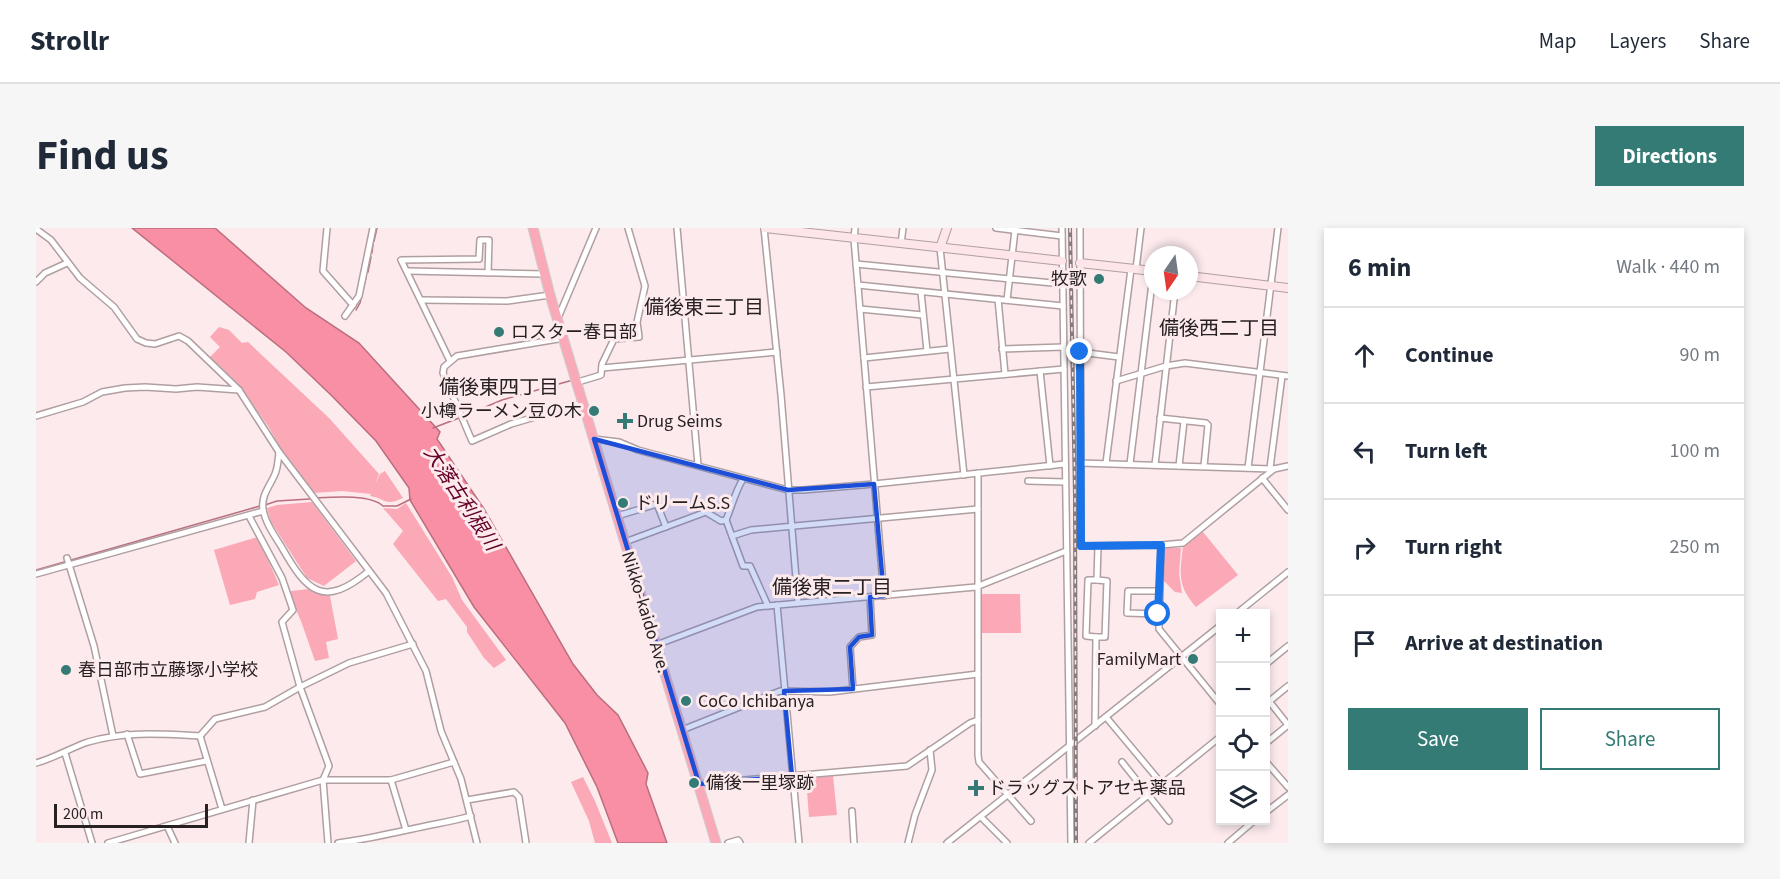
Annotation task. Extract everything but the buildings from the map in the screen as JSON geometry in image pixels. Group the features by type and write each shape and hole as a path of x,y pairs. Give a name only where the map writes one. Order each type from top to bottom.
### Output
{"highway":[{"name":"Nikko-kaido Ave.","path":"534,228 550,295 716,843"}],"street":[{"path":"327,228 323,271 353,305"},
{"path":"345,316 359,296 373,228"},
{"path":"558,318 596,228"},
{"path":"577,378 601,375 602,364 614,339 639,337 638,322 645,286 628,228"},
{"path":"677,228 699,465"},
{"path":"798,603 764,228 808,231 854,239 1062,261"},
{"path":"855,228 854,239 884,596"},
{"path":"901,244 903,228"},
{"path":"947,228 940,248 964,475"},
{"path":"996,228 1062,236"},
{"path":"1062,228 1071,843"},
{"path":"1080,228 1081,546 1183,543 1272,469 1285,376 1185,363 1166,366 1116,381"},
{"path":"1106,463 1119,357 1141,228"},
{"path":"1248,468 1278,228"},
{"path":"36,229 51,240 80,279 114,307 137,339 154,344 179,336 239,390 279,452 386,593 426,671 441,731 467,800 477,843"},
{"path":"1007,300 1015,230"},
{"path":"479,259 480,240 489,240 488,273"},
{"path":"450,361 401,260 489,260"},
{"path":"36,282 45,273 67,263"},
{"path":"1080,263 1144,271"},
{"path":"856,264 1063,284"},
{"path":"408,271 544,274"},
{"path":"1198,277 1288,288"},
{"path":"858,285 1063,306"},
{"path":"921,292 927,351"},
{"path":"421,300 507,301 550,295"},
{"path":"998,300 1005,374"},
{"path":"1130,464 1150,300"},
{"path":"1155,465 1174,300"},
{"path":"860,309 923,315"},
{"path":"564,338 457,356 444,367 443,373 472,441 511,424 584,403"},
{"path":"1002,350 1064,347"},
{"path":"864,358 950,349"},
{"path":"602,368 777,352"},
{"path":"1080,352 1119,357"},
{"path":"866,387 1064,369"},
{"path":"1040,371 1050,466"},
{"path":"36,416 83,402 102,392 125,388 176,390 197,387 239,390"},
{"path":"1160,418 1208,425 1204,466"},
{"path":"1179,466 1184,421"},
{"path":"594,439 619,442 638,450 788,490 874,484 1065,464"},
{"path":"279,452 278,467 263,496 263,511 280,546 306,584 332,593 344,588 369,571"},
{"path":"1080,462 1272,469 1288,466"},
{"path":"978,473 976,587 979,762 1031,821"},
{"path":"1262,478 1288,510"},
{"path":"743,479 736,490 735,500 726,520 743,566 750,566 768,606"},
{"path":"1028,481 1065,482"},
{"path":"617,516 657,504 666,527"},
{"path":"732,536 751,530 978,509"},
{"path":"36,574 68,561 263,511"},
{"path":"626,542 706,512 721,521 726,520"},
{"path":"249,516 282,578 293,610 282,622 300,687 329,766 323,780 328,843"},
{"path":"1161,545 1159,628 1216,697"},
{"path":"1097,580 1098,546"},
{"path":"657,645 757,607 976,587 1066,551"},
{"path":"68,561 94,646 114,736"},
{"path":"1242,609 1288,572"},
{"path":"1088,580 1107,581 1105,637 1096,637 1086,636 1088,580"},
{"path":"1158,614 1127,613 1128,591 1159,591"},
{"path":"853,689 850,647 859,637 872,635 870,597"},
{"path":"777,605 799,843"},
{"path":"947,843 1216,630"},
{"path":"1095,726 1096,637"},
{"path":"200,736 215,719 266,707 349,663 413,644"},
{"path":"1267,663 1288,646"},
{"path":"682,730 784,691 830,692 978,674"},
{"path":"1270,700 1288,686"},
{"path":"1270,705 1288,725 1270,740"},
{"path":"1106,717 1162,784"},
{"path":"699,784 907,766 970,723 978,720"},
{"path":"36,763 87,743 114,736 127,734 200,736"},
{"path":"127,734 140,774 206,761"},
{"path":"200,736 222,809"},
{"path":"1089,843 1216,741"},
{"path":"908,843 915,815 932,770 930,750"},
{"path":"65,753 92,843"},
{"path":"108,843 323,780 391,780 454,762"},
{"path":"1122,762 1169,821"},
{"path":"1270,767 1288,787"},
{"path":"391,780 406,830"},
{"path":"467,800 514,792 519,797 526,843"},
{"path":"1270,809 1288,795"},
{"path":"249,843 253,800"},
{"path":"852,811 854,843"},
{"path":"338,843 377,840 406,830 448,823 471,816"},
{"path":"981,817 1007,843"},
{"path":"1228,843 1250,825"},
{"path":"167,826 175,843"},
{"path":"1097,836 1103,843"},
{"path":"728,843 738,840 740,843"}],"highlighted area":[{"path":"594,439 788,490 874,484 884,596 870,597 872,635 859,637 850,647 853,689 784,691 792,776 699,784"}],"shaded area":[{"path":"219,327 229,330 242,343 248,342 329,418 379,474 375,484 380,474 385,471 403,498 389,502 370,496 371,494 342,491 314,493 237,383 210,357 220,347 210,337"},
{"path":"312,502 356,561 324,586 307,578 271,522 267,508"},
{"path":"406,503 452,577 462,600 506,660 494,668 484,658 467,632 467,627 446,599 438,601 393,544 403,531 383,508 397,509"},
{"path":"1203,532 1238,575 1196,607 1183,585 1181,564 1183,546"},
{"path":"258,537 279,585 257,592 255,599 230,605 214,550"},
{"path":"1163,548 1181,548 1179,574 1182,593 1175,592 1162,579"},
{"path":"309,589 330,596 338,639 326,642 329,658 315,661 290,596 291,591"},
{"path":"979,594 1020,594 1021,633 979,633"},
{"path":"833,776 837,815 809,817 806,778"},
{"path":"583,777 612,843 595,843 589,821 571,782"}],"water":[{"name":"大落古利根川","path":"132,228 215,228 306,308 359,343 440,432 437,439 484,509 573,664 597,695 618,715 648,773 646,784 667,843 618,843 597,787 565,723 474,607 410,500 409,488 376,441 286,352"}],"waterway":[{"path":"374,241 377,228"},
{"path":"372,253 373,244"},
{"path":"368,272 371,257"},
{"path":"356,310 366,277"},
{"path":"464,416 502,400 573,380"},
{"path":"433,428 459,418"},
{"path":"315,498 361,498 383,506 397,506 411,499"},
{"path":"265,505 277,501 310,499"},
{"path":"36,570 260,506"}],"railway":[{"path":"1070,228 1075,496 1076,843"}],"place":[{"name":"牧歌","path":"1099,279"},
{"name":"ロスター春日部","path":"499,332"},
{"name":"小樽ラーメン豆の木","path":"594,411"},
{"name":"Drug Seims","path":"625,421"},
{"name":"ドリームS.S","path":"623,503"},
{"name":"FamilyMart","path":"1193,659"},
{"name":"春日部市立藤塚小学校","path":"66,670"},
{"name":"CoCo Ichibanya","path":"686,701"},
{"name":"備後一里塚跡","path":"694,783"},
{"name":"ドラッグストアセキ薬品","path":"976,788"}],"district":[{"name":"備後東三丁目","path":"704,307"},
{"name":"備後西二丁目","path":"1219,328"},
{"name":"備後東四丁目","path":"499,387"},
{"name":"備後東二丁目","path":"832,587"}],"route":[{"path":"1080,352 1081,546 1161,545 1158,614"}]}
